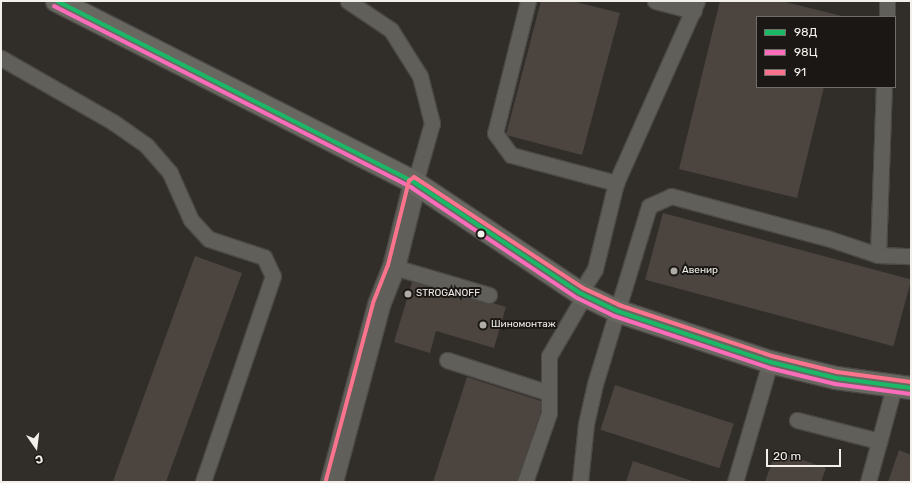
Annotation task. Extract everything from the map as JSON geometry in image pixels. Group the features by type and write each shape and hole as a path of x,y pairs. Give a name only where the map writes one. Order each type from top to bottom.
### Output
{"main road":[{"path":"57,1 415,183 582,295 617,311 770,362 836,378 902,387"}],"street":[{"path":"332,482 379,306 394,267 415,183"}],"lane":[{"path":"348,1 391,30 420,76 432,123 415,183"},
{"path":"528,1 495,133 510,155 616,184"},
{"path":"525,482 549,413 549,356 595,269 616,184 695,6 655,1"},
{"path":"887,1 887,16"},
{"path":"1,58 113,122 146,145 170,173 191,220 209,239 264,257 273,276 203,482"},
{"path":"878,255 884,88"},
{"path":"580,482 587,417 649,206 671,196 827,238 878,255 911,256"},
{"path":"394,267 489,296"},
{"path":"447,360 549,393"},
{"path":"735,482 770,362"},
{"path":"868,482 879,441 902,387"},
{"path":"797,420 879,441"}],"building":[{"path":"541,1 572,1 620,13 582,155 506,135"},
{"path":"720,1 781,1 842,16 756,16 756,88 824,88 797,198 679,169"},
{"path":"663,213 911,279 893,346 645,280"},
{"path":"195,256 242,273 166,482 117,482 113,481"},
{"path":"413,279 506,307 494,348 436,331 430,353 394,342"},
{"path":"467,377 544,402 517,482 433,482"},
{"path":"615,385 734,424 719,468 600,430"},
{"path":"899,450 911,455 911,482 888,482"},
{"path":"776,451 826,468 821,482 765,482"},
{"path":"633,461 695,482 626,482"}],"transit line":[{"name":"98Д","path":"57,1 415,183 580,293 617,311 770,362 836,378 911,388"},
{"name":"98Ц","path":"54,6 412,188 577,298 614,316 769,368 835,384 910,394"},
{"name":"91","path":"326,480 373,303 388,265 409,181 414,177 583,288 619,305 772,356 837,372 911,382"}],"place":[{"name":"Авенир","path":"674,271"},
{"name":"STROGANOFF","path":"408,294"},
{"name":"Шиномонтаж","path":"483,325"}]}
